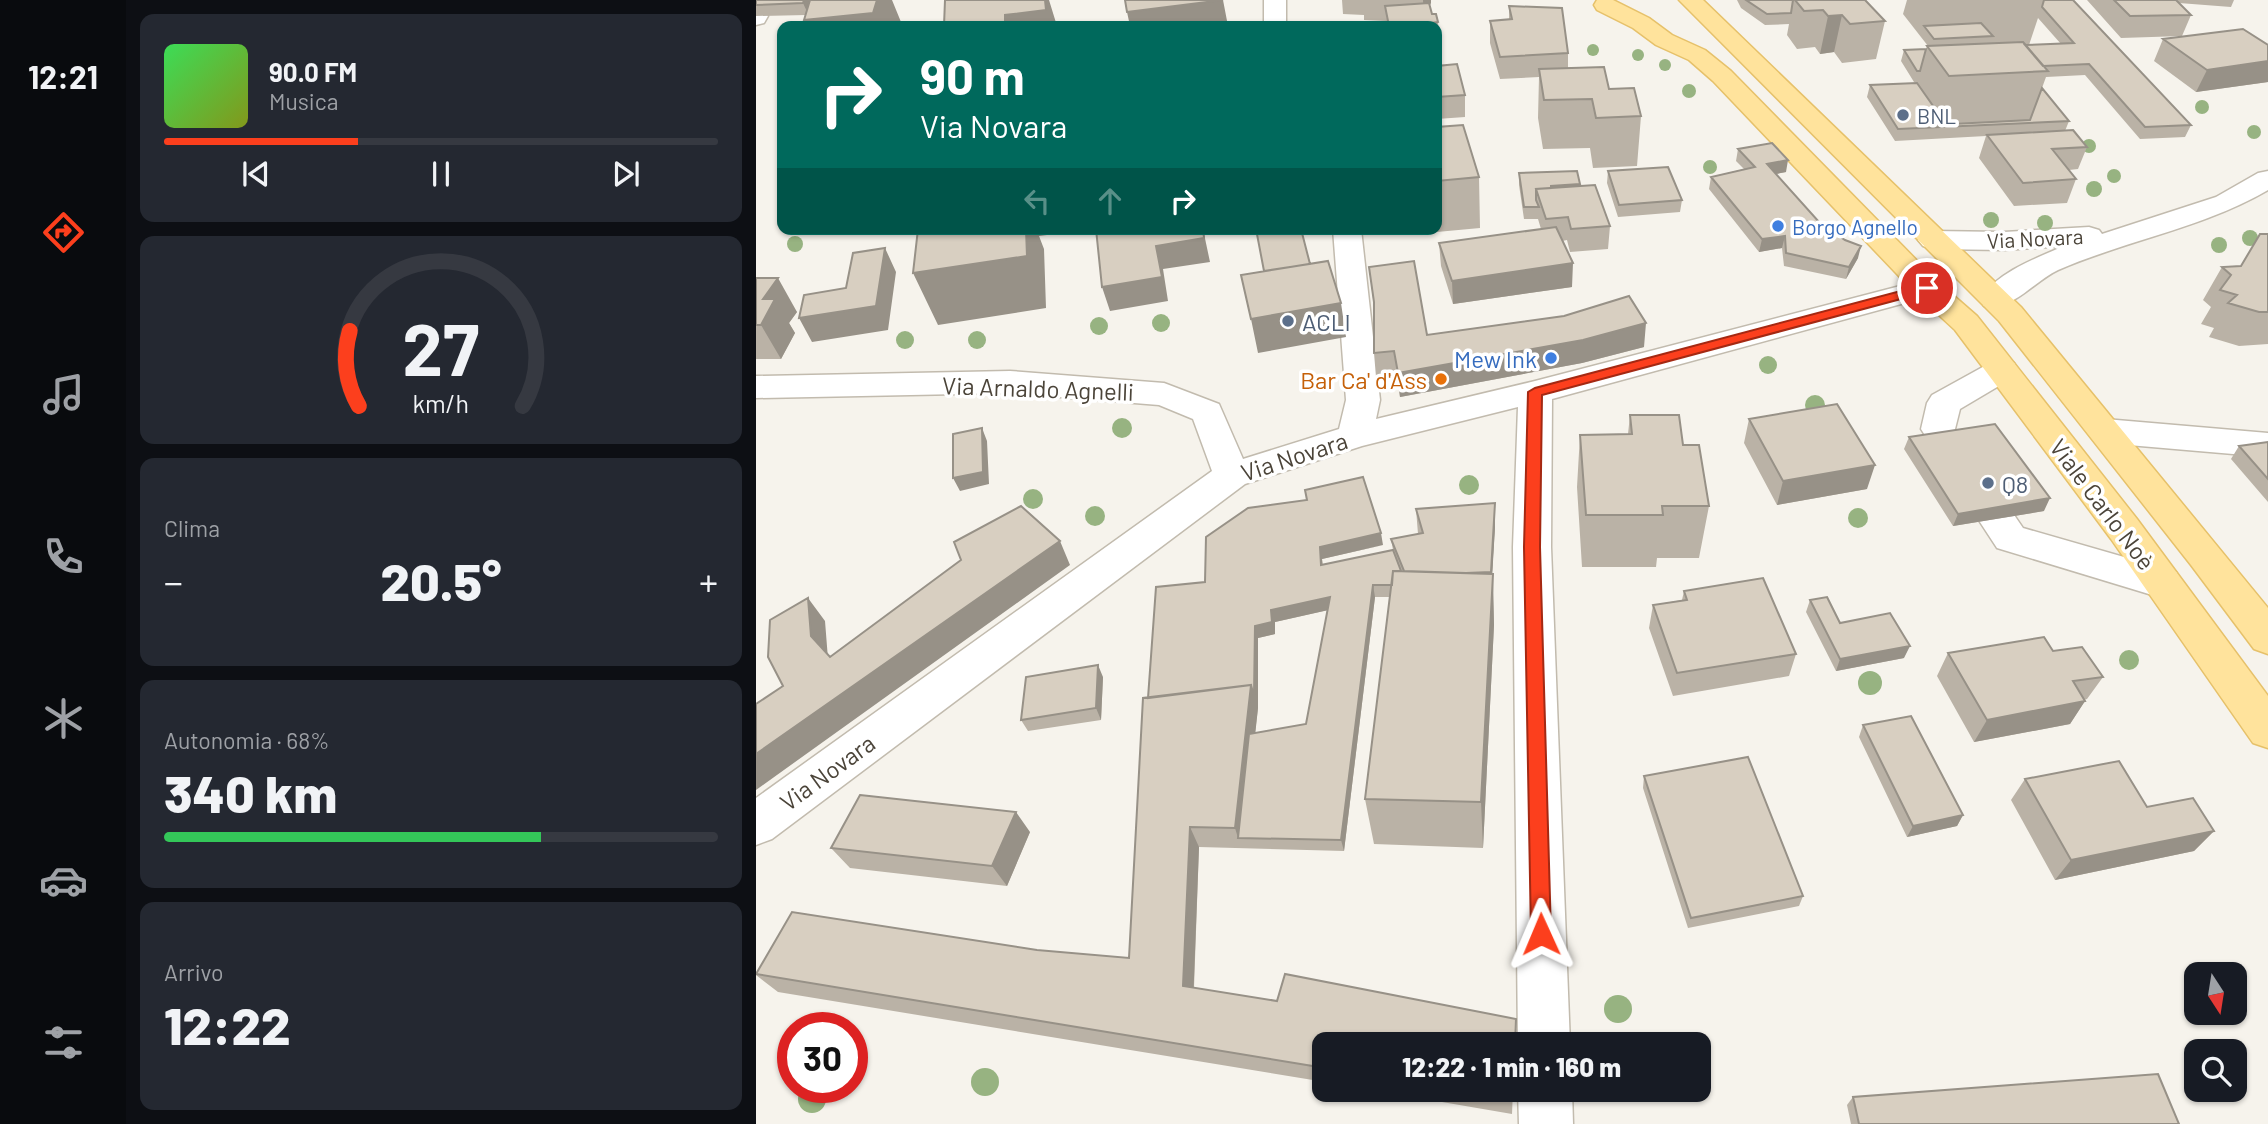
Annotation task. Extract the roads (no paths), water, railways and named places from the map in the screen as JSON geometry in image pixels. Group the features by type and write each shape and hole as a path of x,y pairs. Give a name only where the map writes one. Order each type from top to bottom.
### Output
{"main road":[{"name":"Viale Carlo Noè","path":"1690,0 1995,299 2066,381 2265,628"},
{"name":"Viale Carlo Noè","path":"1593,1 1641,23 1664,40 1697,55 1722,76 1927,288 1966,323 2162,583 2268,730"},
{"path":"1593,1 1630,7 1654,5"}],"street":[{"path":"1275,0 1275,21"},
{"name":"Via Novara","path":"1995,299 2031,271 2075,252 2232,199 2268,179"},
{"path":"2232,199 2268,207"},
{"name":"Via Novara","path":"1933,240 2004,241 2136,233"},
{"path":"1348,235 1363,400 1355,436"},
{"name":"Via Novara","path":"756,824 1232,475 1355,436 1535,392 1927,288"},
{"path":"1947,443 1938,429 1944,403 2002,370"},
{"name":"Via Arnaldo Agnelli","path":"756,387 1010,382 1164,394 1207,412 1232,475"},
{"path":"1535,392 1532,547 1544,1032"},
{"path":"2105,430 2268,445"},
{"path":"1997,519 2010,538 2162,583"},
{"path":"1545,1102 1546,1124"}],"place":[{"name":"BNL","path":"1903,115"},
{"name":"Borgo Agnello","path":"1778,226"},
{"name":"ACLI","path":"1288,321"},
{"name":"Mew Ink","path":"1551,358"},
{"name":"Bar Ca' d'Ass","path":"1441,379"},
{"name":"Q8","path":"1988,483"}]}
